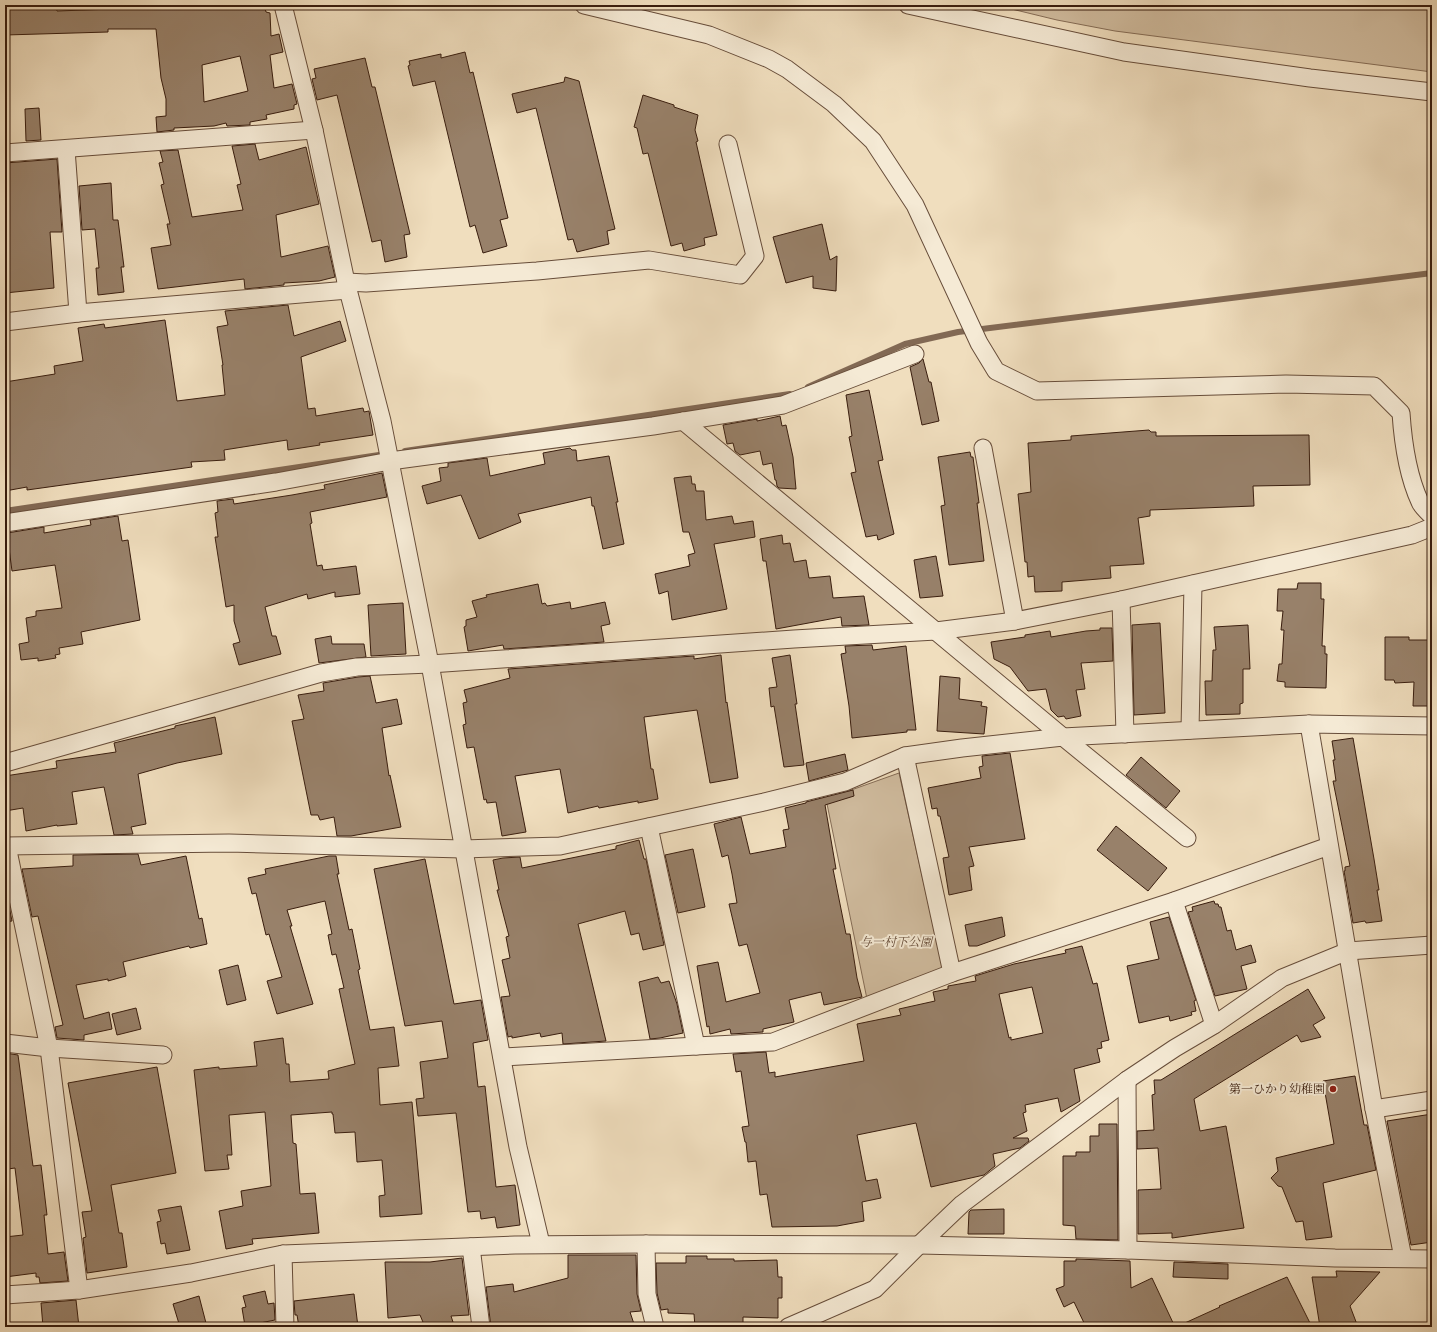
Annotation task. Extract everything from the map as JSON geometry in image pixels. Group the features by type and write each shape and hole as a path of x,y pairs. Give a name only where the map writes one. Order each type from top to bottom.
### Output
{"street":[{"path":"283,5 314,130 347,286 382,421 430,664 518,1147 541,1244"},
{"path":"584,5 709,35 769,59 787,69 834,104 873,141 915,205 979,343 996,371 1037,391 1286,384 1374,386 1401,413 1403,442 1410,476 1420,503 1432,516"},
{"path":"908,5 1124,52 1302,77 1432,92"},
{"path":"5,153 314,130"},
{"path":"5,322 366,283 537,271 649,260 740,275 755,256 728,144"},
{"path":"66,149 78,313"},
{"path":"5,523 276,482 390,461 683,421 783,405 914,354"},
{"path":"683,421 1063,737 1187,838"},
{"path":"983,448 1015,621"},
{"path":"5,762 321,673 356,667 430,664 794,639 936,631 1015,621 1121,600 1412,535 1432,527"},
{"path":"1190,730 1193,584"},
{"path":"1121,600 1125,734"},
{"path":"1309,724 1374,1109 1403,1258"},
{"path":"79,1290 48,1048 6,846 229,843 463,849 560,846 764,802 845,782 905,756 962,748 1063,737 1309,724 1432,726"},
{"path":"905,756 952,973"},
{"path":"649,827 696,1046"},
{"path":"502,1057 773,1042 952,973 1174,901 1329,846"},
{"path":"1174,901 1214,1025"},
{"path":"788,1327 875,1289 962,1204 1127,1080 1175,1048 1214,1025 1282,978 1348,951 1432,945"},
{"path":"5,1043 48,1048 162,1055"},
{"path":"1127,1080 1128,1250"},
{"path":"1374,1109 1432,1100"},
{"path":"5,1294 79,1290 191,1273 283,1254 541,1244 919,1245 1128,1250 1335,1258 1432,1259"},
{"path":"646,1244 647,1294 655,1327"},
{"path":"471,1247 481,1327"},
{"path":"283,1254 285,1327"}],"green space":[{"path":"995,5 1432,5 1432,72 1115,31 1057,20"},
{"name":"与一村下公園","path":"899,773 943,969 867,999 826,799"}],"building":[{"path":"5,5 56,5 57,11 140,8 140,5 264,5 266,12 270,13 271,36 279,34 283,52 270,55 274,88 292,84 297,104 294,105 294,109 266,115 267,119 250,122 250,125 227,126 226,123 214,126 174,128 174,130 157,132 156,117 166,116 166,99 161,78 156,29 108,29 108,32 5,35","holes":["240,56 248,91 204,102 202,65"]},
{"path":"465,52 470,73 473,72 508,218 500,220 507,246 483,253 475,225 470,227 435,81 413,86 408,66 410,65 409,61 441,54 441,58"},
{"path":"365,58 372,87 375,87 410,234 404,235 407,257 385,262 381,240 372,242 337,95 317,100 312,79 316,78 314,69"},
{"path":"565,77 579,81 615,229 607,231 609,244 577,252 573,239 568,240 536,108 517,113 512,94 564,82"},
{"path":"643,95 698,115 695,130 698,141 696,142 717,235 704,238 705,245 684,251 682,243 671,246 648,153 643,154 637,128 634,127"},
{"path":"39,108 41,140 26,141 25,109"},
{"path":"255,144 259,160 306,147 319,204 276,215 281,257 328,246 335,277 319,281 284,283 284,285 245,289 244,279 158,289 151,248 171,245 167,224 170,224 161,185 164,184 159,163 163,162 160,151 178,150 192,217 243,210 237,185 241,184 232,146"},
{"path":"57,159 62,232 50,232 54,288 5,293 5,163"},
{"path":"111,183 113,220 118,220 124,267 121,267 124,292 98,295 96,268 99,268 95,229 82,230 79,186"},
{"path":"822,224 830,260 837,256 836,291 813,288 813,276 786,283 773,237"},
{"path":"288,305 294,336 340,321 346,341 301,357 308,409 315,408 316,416 363,408 364,412 369,411 373,435 319,443 320,445 288,450 287,440 224,450 225,460 191,462 192,467 27,490 27,487 5,491 5,382 55,374 54,366 83,361 78,328 104,324 105,328 165,320 177,401 225,395 223,365 217,327 228,325 225,311"},
{"path":"923,359 929,382 931,382 939,421 922,425 910,367 919,363"},
{"path":"869,390 883,460 878,461 894,534 878,540 877,535 866,537 851,473 856,472 849,437 852,436 846,395"},
{"path":"780,416 782,426 786,425 793,457 796,489 779,488 777,486 772,463 763,465 760,451 740,455 735,451 733,443 727,444 723,425 757,419 757,421"},
{"path":"1149,430 1151,432 1156,432 1156,436 1309,435 1310,485 1253,486 1254,506 1150,510 1150,516 1138,518 1144,564 1110,566 1111,578 1062,582 1062,591 1035,592 1034,576 1028,577 1027,562 1025,562 1018,494 1031,492 1028,443 1071,440 1071,436"},
{"path":"570,448 572,450 576,450 577,461 609,456 624,544 603,549 591,497 518,514 521,522 479,539 461,495 427,504 422,486 441,481 439,468 448,467 448,463 487,458 490,476 545,464 543,453"},
{"path":"970,452 971,457 973,457 979,503 977,503 984,561 949,565 941,506 945,505 938,457"},
{"path":"382,473 387,497 310,512 312,523 310,524 317,566 322,565 323,570 356,566 360,594 335,597 335,592 308,599 307,594 265,607 272,636 276,636 281,654 239,665 233,644 240,642 234,621 234,605 226,607 215,537 218,537 215,513 218,512 217,501 233,499 234,504 292,495 325,489 324,485"},
{"path":"691,476 692,484 695,484 696,491 704,491 706,520 732,516 734,524 753,521 755,537 714,544 727,609 672,620 668,591 659,594 655,574 690,566 688,555 695,553 689,532 683,532 674,478"},
{"path":"118,516 122,541 128,540 140,620 81,632 83,644 59,648 60,654 55,655 56,658 38,661 38,658 21,660 19,644 29,642 26,618 36,616 36,611 62,608 55,565 12,571 7,533 44,527 44,533 91,525 90,520"},
{"path":"782,535 783,544 790,543 794,562 806,560 809,578 830,576 833,598 864,596 869,625 842,626 841,617 776,629 766,561 763,561 760,539"},
{"path":"936,556 943,596 920,598 914,560"},
{"path":"1298,583 1321,583 1321,599 1324,599 1322,646 1325,646 1325,654 1327,654 1326,688 1285,687 1285,682 1277,681 1279,664 1282,664 1284,630 1281,630 1283,611 1277,611 1278,589 1297,589"},
{"path":"538,584 542,604 545,603 547,606 570,602 571,609 605,602 610,624 601,626 604,642 504,649 503,645 468,651 464,627 466,626 466,620 477,617 472,601 487,597 486,595"},
{"path":"403,603 406,654 371,656 368,605"},
{"path":"1160,623 1165,713 1134,715 1132,625"},
{"path":"1248,625 1250,669 1243,669 1243,703 1240,704 1240,714 1206,715 1205,681 1212,681 1213,650 1216,650 1214,627"},
{"path":"1100,628 1112,628 1113,661 1081,663 1085,689 1076,690 1081,716 1066,719 1064,716 1058,717 1051,710 1046,689 1028,691 1010,667 994,659 991,642 1025,637 1025,635 1050,631 1051,637 1100,630"},
{"path":"331,636 332,644 364,644 366,657 319,663 315,639"},
{"path":"1385,637 1409,637 1409,640 1432,640 1432,706 1413,706 1414,682 1395,683 1394,680 1385,680"},
{"path":"872,645 873,650 906,646 916,730 852,738 841,654 846,653 845,646"},
{"path":"721,655 726,703 727,702 738,778 710,783 697,710 644,717 651,769 653,769 658,799 599,808 598,806 568,813 560,769 515,776 526,832 502,836 496,802 487,803 486,799 484,800 474,747 467,748 463,725 466,724 463,703 467,702 464,690 510,678 508,669 694,656 694,659"},
{"path":"790,655 797,704 795,704 804,765 784,767 774,706 771,707 769,688 777,687 772,658"},
{"path":"370,676 376,703 397,699 402,724 382,728 389,776 390,775 401,827 351,836 337,836 334,817 320,820 318,815 311,815 292,721 304,719 298,695 324,691 323,683"},
{"path":"940,676 960,678 959,699 982,702 981,706 987,707 984,734 937,731"},
{"path":"215,717 222,754 177,763 138,774 146,824 131,827 133,834 114,835 104,787 72,792 77,824 57,825 26,831 23,808 5,811 5,776 57,768 56,761 116,752 114,743 175,728 175,726"},
{"path":"1353,738 1379,890 1377,890 1382,921 1366,923 1365,921 1353,923 1344,871 1345,867 1350,866 1333,781 1336,781 1332,741"},
{"path":"1010,753 1025,839 969,847 974,866 969,867 972,890 949,895 943,858 949,857 940,816 938,816 937,808 932,809 928,788 981,778 979,767 983,766 982,756"},
{"path":"845,754 848,770 809,781 806,763"},
{"path":"1141,757 1180,791 1166,808 1126,775"},
{"path":"853,790 854,796 825,805 836,869 833,869 846,934 850,934 857,978 862,997 824,1005 821,992 789,1000 794,1022 763,1029 763,1032 731,1034 730,1029 710,1034 709,1026 707,1027 697,966 718,962 726,1002 760,993 747,944 739,946 729,904 737,903 732,874 728,855 722,857 714,824 741,817 750,854 786,847 783,830 789,829 785,808"},
{"path":"1116,826 1167,868 1148,891 1097,850"},
{"path":"639,840 644,859 646,859 664,945 643,950 639,933 631,935 625,911 578,924 606,1041 563,1044 562,1033 541,1037 540,1033 512,1038 512,1036 508,1037 501,997 510,996 502,960 510,958 506,937 509,936 497,890 499,890 493,860 520,857 522,868 616,849 616,846"},
{"path":"693,849 705,907 678,913 665,855"},
{"path":"138,854 141,865 186,856 199,919 202,918 207,944 190,948 189,946 123,962 126,976 108,981 108,979 76,985 84,1019 109,1012 112,1029 84,1035 84,1040 57,1038 55,1027 63,1025 38,916 32,917 22,869 73,866 73,855"},
{"path":"329,856 336,856 339,874 337,874 349,930 352,929 360,969 358,970 370,1030 394,1027 399,1066 378,1068 380,1105 412,1102 422,1214 380,1217 379,1196 385,1195 382,1160 357,1162 355,1132 335,1133 332,1112 291,1115 293,1143 296,1144 300,1194 315,1193 319,1233 252,1239 253,1244 226,1249 219,1211 243,1206 241,1191 271,1186 265,1112 229,1115 232,1155 227,1155 229,1169 205,1171 194,1070 219,1067 219,1069 257,1066 254,1042 283,1038 286,1064 289,1064 290,1082 329,1079 328,1071 355,1064 339,989 344,988 336,954 332,955 328,935 332,934 325,901 287,910 292,926 290,926 313,1004 277,1014 267,981 282,977 269,934 266,935 256,893 252,894 248,878 266,874 265,869"},
{"path":"425,859 454,1004 481,1000 488,1040 473,1043 478,1087 485,1086 496,1187 515,1185 520,1225 497,1228 495,1217 481,1219 480,1211 468,1212 456,1113 418,1116 416,1099 424,1098 420,1062 448,1058 442,1021 405,1026 374,869"},
{"path":"5,886 12,921 5,922"},
{"path":"1214,901 1215,904 1218,904 1219,907 1221,907 1227,931 1231,930 1236,950 1251,945 1256,962 1241,966 1247,989 1215,996 1188,912 1193,911 1192,907"},
{"path":"1002,917 1005,936 977,946 969,946 965,925"},
{"path":"1169,917 1196,1000 1194,1001 1196,1011 1191,1012 1192,1015 1170,1021 1169,1016 1139,1023 1127,966 1159,959 1150,922"},
{"path":"1082,946 1093,984 1097,983 1109,1040 1101,1042 1102,1048 1097,1049 1100,1062 1074,1069 1080,1101 1061,1112 1058,1098 1025,1105 1026,1112 1023,1113 1027,1131 1013,1138 1028,1138 1029,1141 1020,1148 993,1154 995,1166 984,1175 931,1187 916,1123 857,1135 866,1181 877,1179 881,1198 862,1202 864,1221 837,1226 772,1227 767,1194 760,1195 756,1161 748,1162 746,1142 742,1127 749,1126 741,1071 736,1072 733,1054 766,1052 769,1073 775,1072 775,1077 864,1061 857,1024 901,1015 899,1009 935,1001 933,992 948,989 948,986 976,981 975,976 1014,964 1066,953 1065,950","holes":["1032,987 1043,1033 1011,1040 1011,1037 1009,1038 999,994"]},
{"path":"238,965 246,1000 227,1005 219,970"},
{"path":"658,977 661,983 669,981 677,1004 683,1033 650,1039 639,982"},
{"path":"1308,989 1325,1018 1313,1025 1321,1037 1301,1042 1297,1035 1194,1099 1200,1131 1226,1126 1244,1228 1172,1238 1172,1233 1138,1234 1138,1190 1161,1189 1158,1148 1137,1149 1137,1131 1154,1130 1152,1095 1155,1094 1154,1080 1161,1080"},
{"path":"136,1008 141,1029 117,1035 112,1014"},
{"path":"5,1053 18,1055 33,1166 41,1165 47,1215 44,1215 48,1254 64,1252 68,1281 40,1283 39,1277 36,1277 36,1273 5,1277 5,1237 23,1235 15,1168 8,1169 7,1156 5,1156"},
{"path":"157,1067 176,1173 111,1185 119,1233 122,1233 127,1267 87,1273 83,1238 86,1237 82,1212 92,1211 68,1083"},
{"path":"1355,1076 1364,1125 1367,1125 1376,1170 1323,1183 1332,1237 1306,1240 1303,1221 1296,1222 1282,1187 1278,1186 1271,1178 1278,1171 1276,1158 1334,1144 1323,1081"},
{"path":"1432,1114 1432,1242 1411,1245 1387,1121"},
{"path":"1099,1124 1117,1124 1118,1240 1076,1239 1075,1226 1063,1225 1063,1156 1076,1156 1076,1152 1090,1152 1090,1136 1099,1136"},
{"path":"181,1206 190,1250 167,1254 165,1243 161,1244 157,1222 161,1221 158,1210"},
{"path":"1004,1209 1004,1234 968,1234 969,1212 971,1210"},
{"path":"568,1255 636,1255 637,1294 641,1311 630,1312 635,1327 588,1327 587,1323 574,1327 491,1327 486,1287 513,1284 514,1292 568,1278"},
{"path":"686,1256 707,1256 707,1259 734,1259 734,1261 777,1260 778,1277 782,1277 782,1298 778,1298 778,1318 743,1317 743,1327 695,1327 694,1314 668,1313 668,1309 661,1310 657,1293 656,1263 686,1263"},
{"path":"462,1258 469,1315 451,1316 453,1322 439,1327 425,1327 420,1315 388,1318 385,1262 430,1262"},
{"path":"1076,1259 1130,1261 1131,1288 1152,1278 1175,1327 1086,1327 1074,1302 1064,1307 1056,1289 1064,1286 1064,1261 1076,1261"},
{"path":"1174,1262 1228,1264 1228,1279 1173,1277"},
{"path":"1336,1271 1380,1272 1350,1306 1358,1327 1320,1327 1312,1277 1337,1277"},
{"path":"1287,1277 1312,1327 1176,1327 1220,1307 1219,1306"},
{"path":"265,1291 268,1304 274,1303 275,1320 245,1326 242,1308 246,1307 243,1296"},
{"path":"354,1294 358,1327 299,1327 297,1315 295,1315 294,1301"},
{"path":"199,1296 207,1327 180,1327 173,1304"},
{"path":"76,1300 79,1327 43,1327 41,1303"}],"waterway":[{"path":"808,387 905,344 958,332 1432,273"},
{"path":"405,451 790,394"},
{"path":"5,511 379,455"}],"place":[{"name":"第一ひかり幼稚園","path":"1333,1089"}]}
